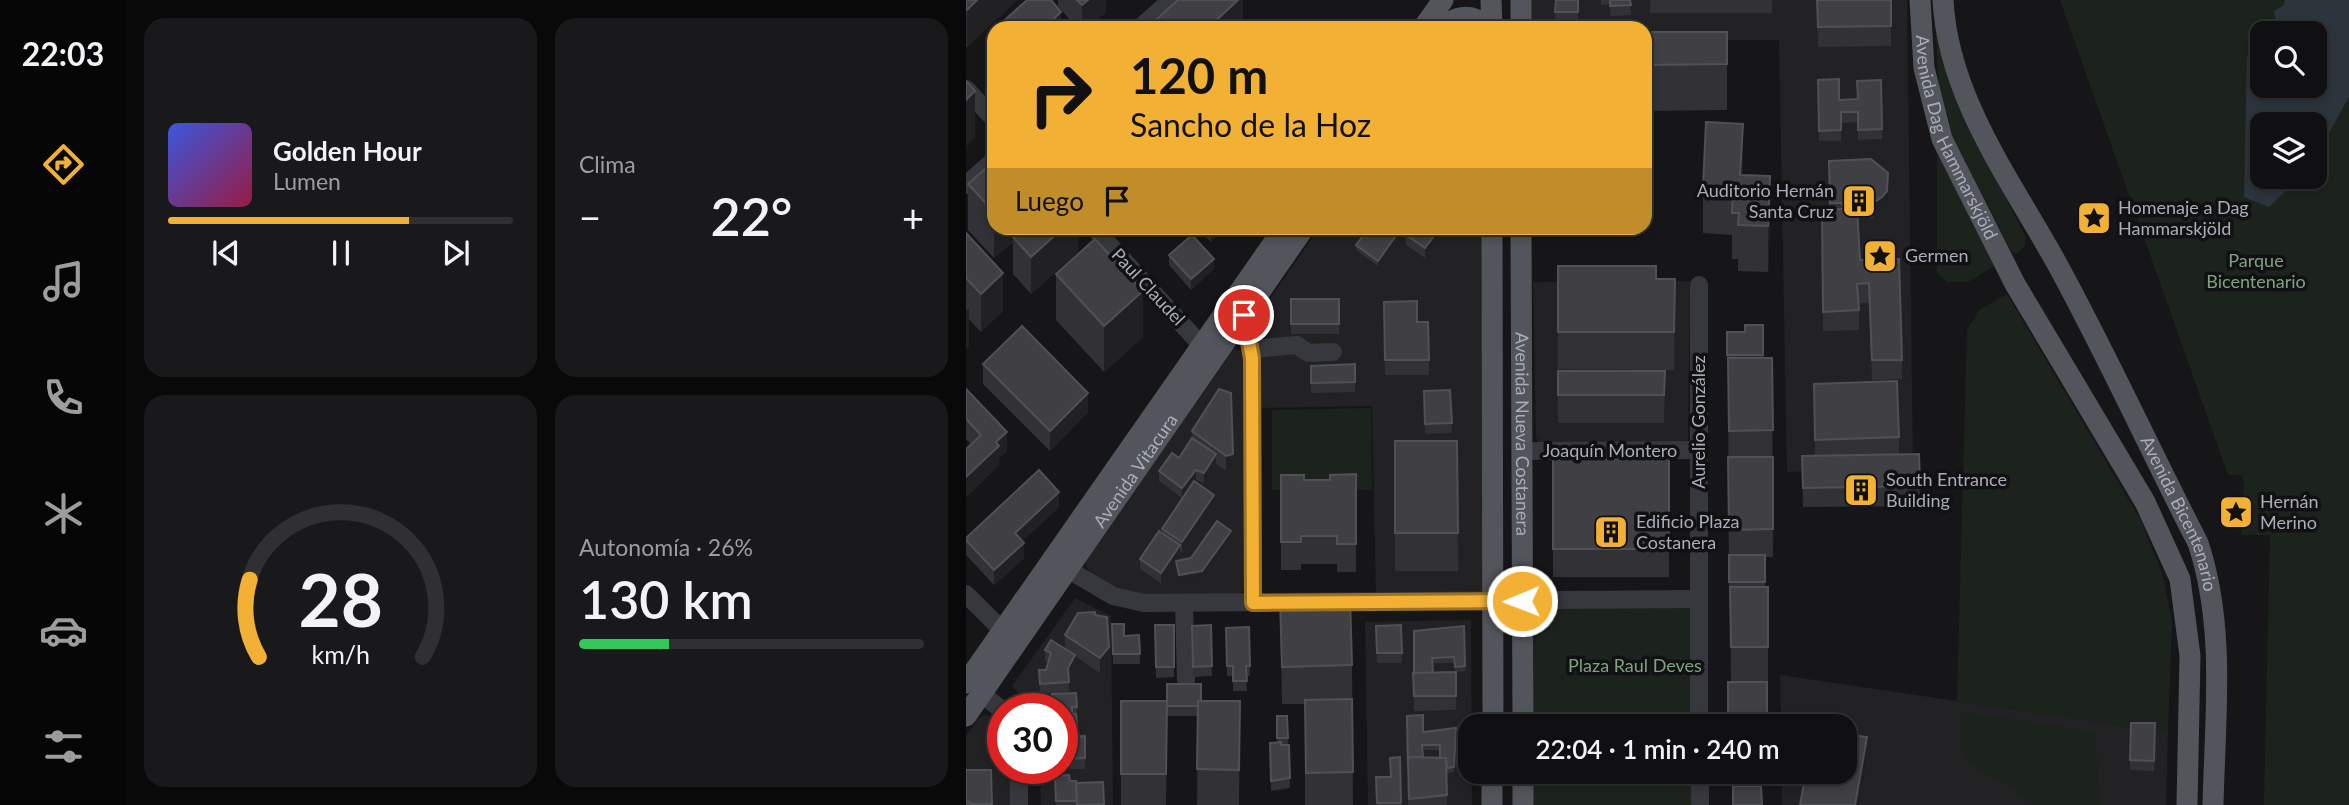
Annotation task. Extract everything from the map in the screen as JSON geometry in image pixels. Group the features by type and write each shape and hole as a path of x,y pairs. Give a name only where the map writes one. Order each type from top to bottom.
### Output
{"main road":[{"path":"1437,17 1464,0"},
{"path":"1490,21 1491,0"},
{"path":"1521,0 1521,21"},
{"name":"Avenida Dag Hammarskjöld","path":"1920,0 1924,68 1939,129 2007,269"},
{"name":"Avenida Dag Hammarskjöld","path":"1943,0 1948,47 1958,80 1980,127 2048,248"},
{"path":"1437,17 1465,17 1479,21"},
{"name":"Avenida Vitacura","path":"966,716 974,688 1002,630 1279,235"},
{"name":"Avenida Vitacura","path":"974,688 1005,661 1299,235"},
{"name":"Avenida Nueva Costanera","path":"1492,235 1493,714"},
{"name":"Avenida Nueva Costanera","path":"1521,235 1523,714"},
{"name":"Avenida Bicentenario","path":"2048,248 2198,543 2212,587 2216,633 2213,805"},
{"path":"1492,261 1505,251 1521,250"},
{"name":"Avenida Bicentenario","path":"2007,269 2067,376 2145,502 2180,579 2190,656 2187,805"},
{"path":"1002,630 1007,645 1005,661"},
{"path":"1492,784 1492,805"},
{"path":"1523,784 1523,805"}],"street":[{"path":"1148,21 1171,0"},
{"path":"966,89 987,112"},
{"path":"966,185 987,166"},
{"name":"Paul Claudel","path":"1100,235 1202,346"},
{"name":"Aurelio González","path":"1699,285 1699,714"},
{"path":"1244,315 1251,349 1253,603"},
{"path":"1251,349 1297,345 1308,353 1333,352"},
{"name":"Joaquín Montero","path":"1522,451 1699,450"},
{"path":"1069,570 1097,589 1128,601 1253,603 1699,599"},
{"path":"966,594 1002,630"},
{"path":"1184,603 1186,680"},
{"path":"1019,784 1019,805"},
{"path":"1700,784 1700,805"}],"shaded area":[{"path":"1531,0 1907,0 1913,467 1787,472 1779,40 1652,40 1652,21 1531,21"},
{"path":"2285,0 2349,0 2349,97 2327,136 2327,112 2250,112 2250,189 2288,189 2269,207 2244,197 2247,57 2250,56 2250,98 2327,98 2327,21 2276,21 2274,11 2284,5"},
{"path":"1314,235 1484,235 1485,589 1479,595 1376,598 1372,406 1259,408 1259,315"},
{"path":"1690,281 1688,440 1679,445 1542,444 1536,438 1533,282"},
{"path":"1234,349 1243,351 1246,584 1243,591 1239,594 1143,596 1122,591 1091,574 1084,562"},
{"path":"1075,598 1111,616 1113,805 1041,805 1040,784 1078,784 1078,693 1018,693 1012,686"},
{"path":"1471,620 1472,714 1458,714 1458,784 1472,784 1472,805 1368,805 1365,622"},
{"path":"1780,675 2168,732 2166,805 1782,805 1782,784 1857,784 1857,714 1781,714"},
{"path":"987,715 987,784 1011,784 1012,805 966,805 966,736 979,718"}],"green space":[{"path":"1934,0 1941,52 1952,90 2025,236 2025,245 2018,253 2013,253 2009,247 1950,131 1939,92"},
{"name":"Parque Bicentenario","path":"2060,0 2349,0 2349,805 2264,805 2270,535 2241,535 2244,481 2240,475 2228,475"},
{"path":"1937,150 1998,264 1968,282 1947,282 1937,273"},
{"path":"2007,294 2140,519 2162,572 2172,622 2168,732 1957,701 1967,330 1979,310"},
{"path":"1371,408 1372,490 1272,490 1272,410"},
{"name":"Plaza Raul Deves","path":"1689,605 1695,613 1695,714 1533,714 1535,615 1548,609"},
{"path":"1959,711 2096,732 2099,805 2033,805 2016,791 1971,765 1962,758"},
{"path":"1533,784 1695,784 1695,805 1532,805"}],"building":[{"path":"966,0 977,0 967,10"},
{"path":"1027,0 1051,0 1061,12 1051,21 1004,21"},
{"path":"1178,0 1238,0 1216,21 1155,21"},
{"path":"1556,0 1578,0 1578,12 1555,12"},
{"path":"1610,0 1630,0 1631,5 1610,6"},
{"path":"1817,0 1891,0 1891,26 1818,27"},
{"path":"1652,32 1727,32 1727,64 1652,65"},
{"path":"1839,79 1839,100 1858,99 1857,81 1881,80 1882,129 1858,130 1858,112 1841,112 1841,130 1819,131 1818,80"},
{"path":"966,81 975,91 966,100"},
{"path":"1706,122 1743,124 1740,175 1770,176 1768,226 1738,225 1739,213 1732,213 1733,189 1703,187"},
{"name":"Auditorio Hernán Santa Cruz","path":"1871,159 1888,173 1887,191 1882,197 1873,203 1858,203 1857,211 1857,208 1845,209 1841,203 1830,203 1829,161"},
{"path":"987,167 987,204 968,184"},
{"path":"1857,208 1860,260 1899,259 1902,360 1872,360 1869,283 1857,284 1859,310 1823,312 1822,210"},
{"path":"966,233 1003,273 981,294 966,278"},
{"path":"1015,235 1055,235 1031,257 1013,237"},
{"path":"1192,235 1214,259 1191,279 1169,255"},
{"path":"1364,235 1396,235 1378,261 1356,245"},
{"path":"1406,235 1435,235 1425,248"},
{"path":"1095,239 1143,291 1104,326 1056,274"},
{"path":"1558,266 1656,266 1656,279 1675,279 1674,332 1558,332"},
{"path":"1291,299 1339,299 1339,324 1291,324"},
{"path":"1417,301 1417,322 1428,322 1429,360 1385,360 1384,302"},
{"path":"1745,325 1763,325 1763,355 1727,355 1727,332 1745,332"},
{"path":"1022,326 1088,393 1050,431 983,364"},
{"path":"1728,358 1772,358 1773,430 1729,431"},
{"path":"1355,364 1355,382 1311,383 1311,366"},
{"path":"1558,371 1665,371 1664,395 1558,395"},
{"path":"1897,381 1899,437 1815,440 1814,384"},
{"path":"966,389 1007,432 996,442 999,446 966,477 966,449 981,435 966,419"},
{"path":"1219,389 1231,393 1233,454 1226,456 1192,431"},
{"path":"1450,390 1452,423 1425,424 1424,391"},
{"path":"1192,438 1216,454 1204,473 1196,470 1182,488 1159,471 1172,453 1179,458"},
{"path":"1395,441 1457,441 1458,533 1395,533"},
{"path":"1919,454 1920,486 1803,488 1802,456"},
{"path":"1728,457 1773,457 1773,529 1729,530"},
{"name":"Edificio Plaza Costanera","path":"1669,458 1669,549 1553,549 1553,459"},
{"path":"1039,470 1059,492 1015,533 1024,543 994,570 966,538"},
{"path":"1356,474 1356,544 1337,544 1337,536 1301,536 1301,542 1281,542 1281,475 1304,475 1304,480 1330,480 1330,475"},
{"path":"1194,481 1214,495 1182,542 1162,529"},
{"path":"1217,521 1231,531 1202,571 1179,575 1176,561 1191,558"},
{"path":"1159,531 1180,545 1161,573 1140,559"},
{"path":"1729,555 1765,555 1765,582 1729,582"},
{"path":"1730,587 1768,587 1768,647 1731,647"},
{"path":"1280,597 1297,597 1297,609 1331,608 1330,598 1350,597 1352,665 1282,667"},
{"path":"1095,612 1095,615 1107,617 1109,647 1100,658 1065,635 1078,613"},
{"path":"1112,624 1124,624 1124,636 1139,635 1140,654 1113,654"},
{"path":"1155,625 1174,625 1174,667 1156,667"},
{"path":"1211,625 1212,666 1193,667 1192,626"},
{"path":"1401,625 1402,653 1377,653 1376,626"},
{"path":"1464,626 1465,666 1455,667 1454,657 1432,658 1433,673 1414,673 1414,631"},
{"path":"1249,627 1250,666 1246,666 1247,681 1233,681 1233,666 1227,666 1226,628"},
{"path":"1051,640 1075,655 1068,668 1069,682 1040,684 1039,670 1046,670 1051,653 1045,650"},
{"path":"1456,672 1456,696 1414,696 1413,673"},
{"path":"1728,682 1767,682 1767,714 1728,714"},
{"path":"1167,684 1201,684 1201,701 1198,701 1198,706 1167,706"},
{"path":"1352,699 1353,772 1306,773 1305,700"},
{"path":"1121,701 1167,701 1166,774 1121,774"},
{"path":"1198,701 1240,701 1239,770 1197,769"},
{"path":"1423,715 1423,732 1456,728 1454,767 1447,768 1446,758 1440,758 1440,745 1422,745 1423,757 1408,757 1408,767 1407,716"},
{"path":"1277,716 1287,716 1288,738 1277,738"},
{"path":"2131,723 2155,723 2154,761 2130,760"},
{"path":"1078,736 1085,736 1085,758 1078,758"},
{"path":"1857,736 1867,737 1855,805 1800,805 1804,784 1857,784"},
{"path":"1281,742 1281,745 1289,745 1290,778 1271,781 1270,743"},
{"path":"1400,757 1401,803 1377,803 1376,777 1391,777 1390,758"},
{"path":"1408,757 1446,758 1447,795 1409,799"},
{"path":"966,770 987,770 987,784 991,784 992,804 973,804 966,800"},
{"path":"1103,782 1104,804 1077,805 1078,783"},
{"path":"1055,784 1076,784 1077,801 1056,801"},
{"path":"1733,786 1761,786 1762,805 1733,805"}],"place":[{"name":"Auditorio Hernán Santa Cruz","path":"1859,201"},
{"name":"Homenaje a Dag Hammarskjöld","path":"2094,218"},
{"name":"Germen","path":"1880,256"},
{"name":"South Entrance Building","path":"1861,490"},
{"name":"Hernán Merino","path":"2236,512"},
{"name":"Edificio Plaza Costanera","path":"1611,532"}],"route":[{"path":"1244,315 1252,358 1253,603 1522,601"}]}
